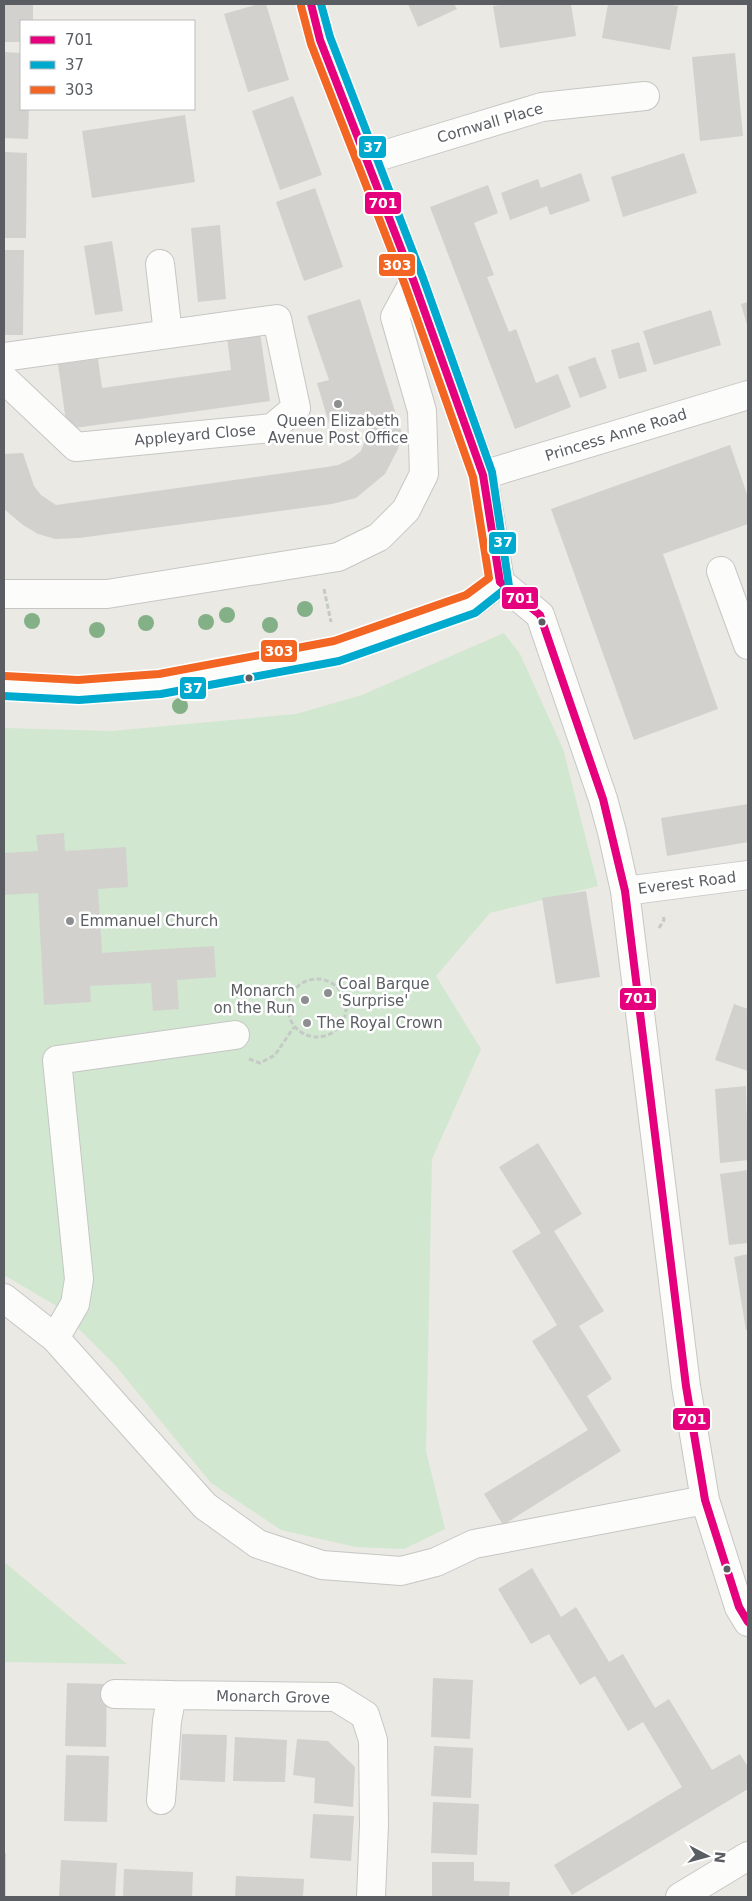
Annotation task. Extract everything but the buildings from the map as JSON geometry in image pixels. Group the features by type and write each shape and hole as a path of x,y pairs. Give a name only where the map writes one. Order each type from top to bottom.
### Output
{"street":[{"path":"311,4 320,40 414,282 483,475 500,582 540,615 603,799 625,891 686,1386 705,1500 739,1607 748,1622"},
{"name":"Cornwall Place","path":"367,160 542,106 645,96"},
{"path":"160,264 168,334"},
{"path":"4,594 107,594 338,556 379,537 406,510 424,474 422,411 395,317 414,282"},
{"name":"Appleyard Close","path":"4,357 277,318 296,408 272,428 76,447 4,379"},
{"name":"Princess Anne Road","path":"483,475 748,395"},
{"path":"722,571 748,645"},
{"path":"4,686 78,690 160,684 337,651 471,604 500,582"},
{"name":"Everest Road","path":"625,891 748,874"},
{"path":"55,1338 75,1304 79,1278 57,1060 235,1035"},
{"path":"4,1298 55,1338 205,1506 258,1544 322,1565 401,1571 436,1562 474,1544 705,1500"},
{"name":"Monarch Grove","path":"115,1694 336,1697 365,1715 373,1740 374,1825 372,1897"},
{"path":"161,1800 167,1721 172,1695"},
{"path":"680,1897 748,1856"}],"path":[{"path":"318,560 337,651"},
{"path":"321,979 332,982 341,990 346,1002 346,1015 340,1027 330,1035 317,1038 304,1035 294,1027 289,1017 288,1005 291,994 299,985 309,980 321,979"},
{"path":"235,1035 242,1053 250,1060 260,1063 275,1055 294,1027"}],"green space":[{"path":"504,633 520,654 563,749 598,886 490,913 436,976 481,1049 432,1159 426,1451 445,1529 404,1549 356,1547 281,1530 211,1483 116,1366 55,1305 4,1275 4,728 111,731 296,714 362,695"},
{"path":"4,1562 127,1664 4,1662"}],"transit line":[{"name":"701","path":"311,4 320,40 414,282 483,475 500,582 540,615 603,799 625,891 686,1386 705,1500 739,1607 748,1622"},
{"name":"37","path":"4,696 79,700 161,694 339,661 475,613 509,586 492,472 423,278 330,37 321,4"},
{"name":"303","path":"5,676 78,680 159,674 334,641 466,595 489,578 473,477 405,285 311,44 301,6"}],"place":[{"name":"Queen Elizabeth Avenue Post Office","path":"338,404"},
{"name":"Emmanuel Church","path":"70,921"},
{"name":"Coal Barque 'Surprise'","path":"328,993"},
{"name":"Monarch on the Run","path":"305,1000"},
{"name":"The Royal Crown","path":"307,1023"}]}
